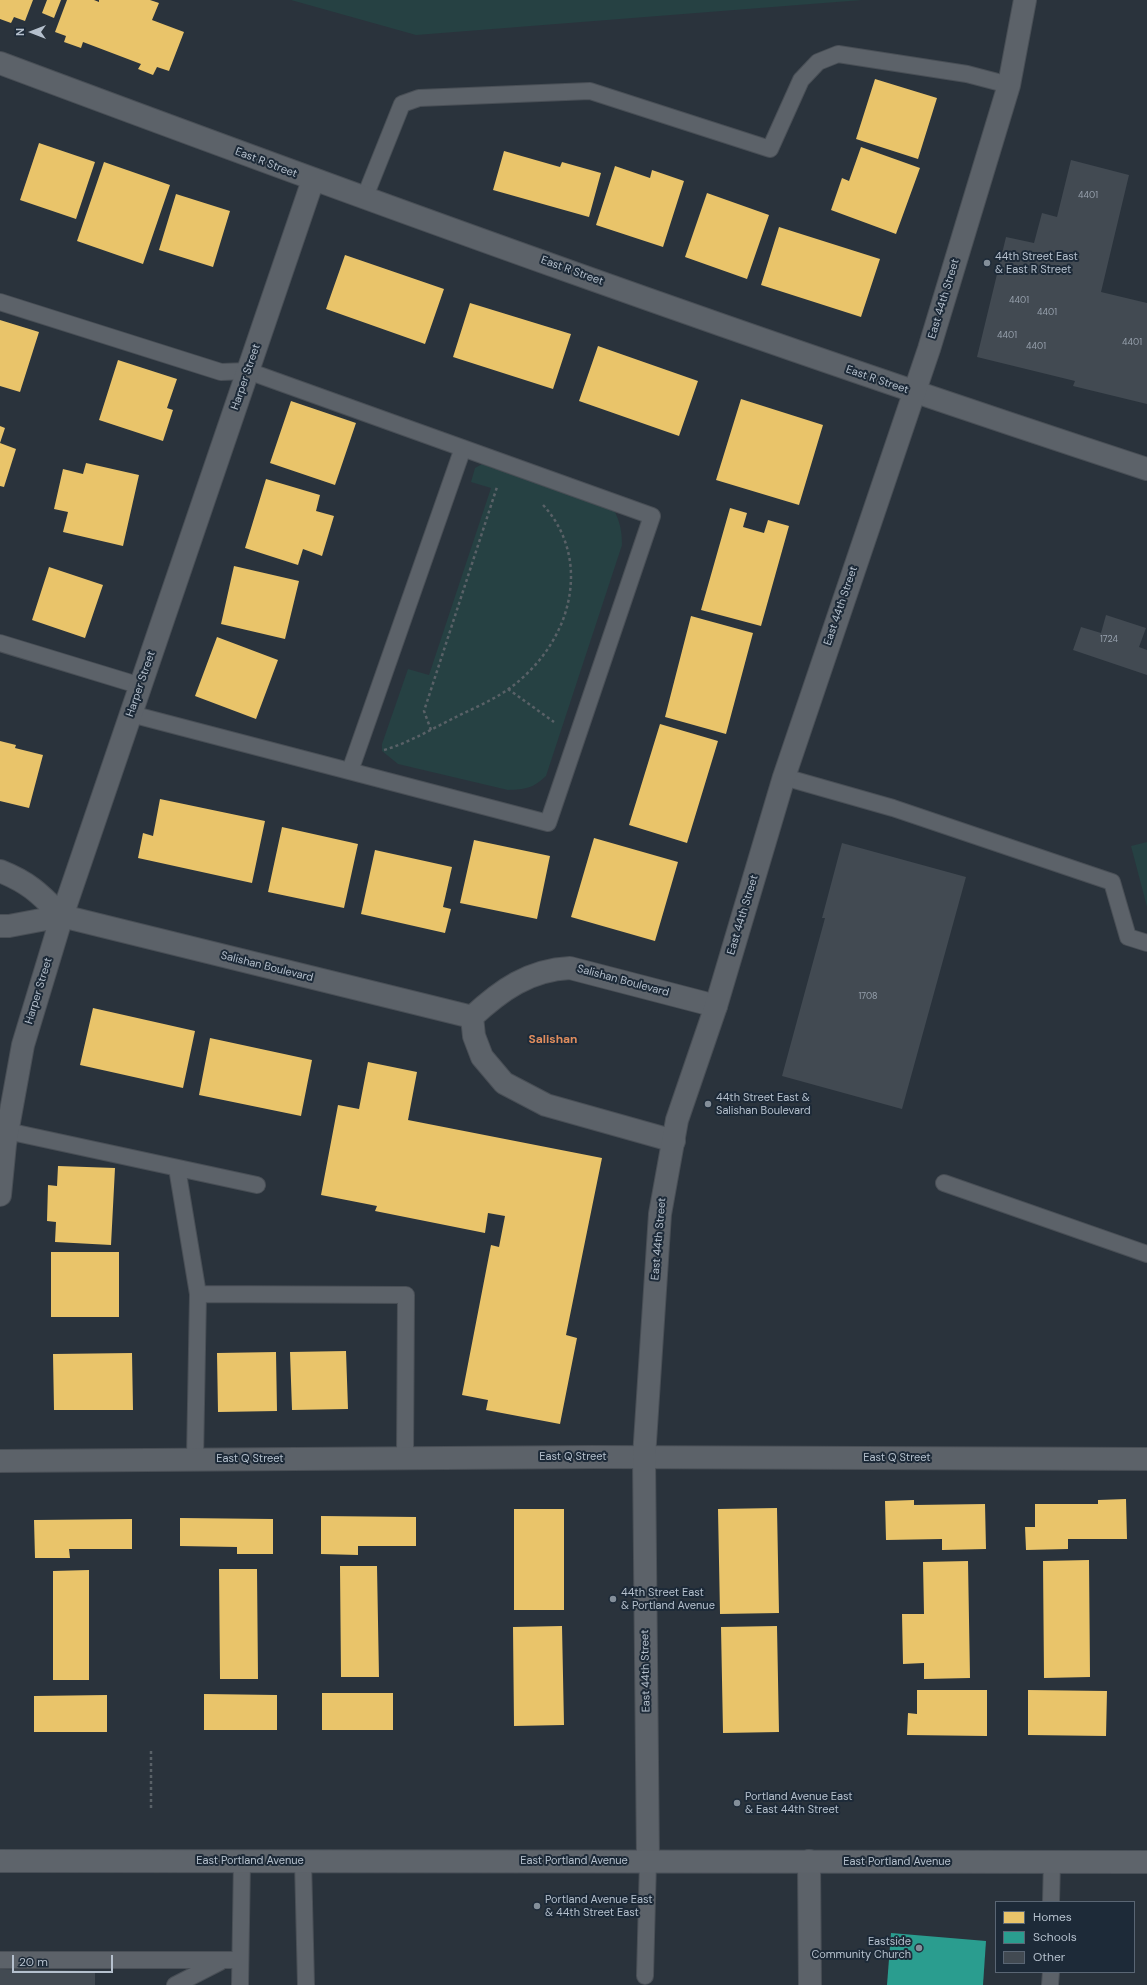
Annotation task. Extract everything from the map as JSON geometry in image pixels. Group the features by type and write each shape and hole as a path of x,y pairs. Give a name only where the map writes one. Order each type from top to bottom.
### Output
{"main road":[{"name":"East Portland Avenue","path":"0,1861 1147,1862"}],"street":[{"name":"East 44th Street","path":"648,1861 644,1457 660,1214 678,1120 716,1006 784,777 929,349 1009,85 1024,0"},
{"name":"East R Street","path":"0,63 313,180 914,392 1147,469"},
{"name":"Harper Street","path":"0,1195 4,1139 23,1045 62,916 313,180"},
{"path":"0,872 17,878 33,887 62,916"},
{"name":"Salishan Boulevard","path":"0,926 9,926 62,916 472,1017 496,995 518,982 534,974 555,968 570,968 716,1006"},
{"path":"472,1017 474,1036 482,1057 504,1083 546,1105 674,1141"},
{"name":"East Q Street","path":"0,1461 644,1457 1147,1459"},
{"path":"809,1862 810,1985"}],"lane":[{"path":"364,198 402,104 419,98 590,91 770,149 800,80 818,62 838,54 967,74 1009,85"},
{"path":"0,302 221,372 248,371 652,516 548,823 131,714"},
{"path":"350,771 463,448"},
{"path":"0,643 141,686"},
{"path":"784,777 893,808 1112,882 1128,937 1147,943"},
{"path":"4,1139 178,1168 257,1185"},
{"path":"178,1168 198,1294 195,1459"},
{"path":"944,1183 1147,1254"},
{"path":"198,1294 406,1295 405,1458"},
{"path":"240,1985 242,1861"},
{"path":"303,1861 306,1985"},
{"path":"645,1976 648,1861"},
{"path":"1051,1901 1052,1862"},
{"path":"0,1960 240,1960"},
{"path":"175,1985 223,1960"},
{"path":"1050,1985 1051,1973"}],"path":[{"path":"431,730 424,711 500,481"},
{"path":"350,771 379,751 402,745 508,689 535,666 552,644 563,619 571,589 571,563 565,542 557,523 539,502"},
{"path":"508,689 557,724 578,732"},
{"path":"151,1751 151,1808"}],"green space":[{"path":"291,0 862,0 416,35"},
{"path":"482,464 614,510 622,535 622,545 546,776 537,784 528,788 508,790 398,764 382,751 382,744 408,669 429,675 491,488 471,482 475,468"},
{"path":"1147,842 1147,907 1131,846"}],"building: Homes":[{"path":"0,0 33,0 25,21 14,17 11,23 0,19"},
{"path":"47,0 61,0 54,18 42,13"},
{"path":"67,0 94,0 99,2 99,0 150,0 159,3 152,20 184,32 169,71 157,67 153,75 138,69 141,64 83,42 81,48 64,42 66,36 55,32"},
{"path":"875,79 937,98 918,159 856,139"},
{"path":"39,143 95,162 76,219 20,200"},
{"path":"861,147 920,168 896,234 831,210 842,178 849,181"},
{"path":"504,151 560,167 562,162 601,173 589,217 493,190"},
{"path":"104,162 170,185 143,264 77,241"},
{"path":"615,166 650,178 652,170 684,181 663,247 596,225"},
{"path":"707,193 769,215 747,279 685,257"},
{"path":"176,194 230,211 213,267 159,250"},
{"path":"779,227 880,259 861,317 761,285"},
{"path":"345,255 444,289 425,344 326,309"},
{"path":"470,303 571,334 553,389 453,357"},
{"path":"0,320 39,332 20,392 0,386"},
{"path":"598,346 698,381 679,436 579,401"},
{"path":"118,360 177,379 167,408 173,410 163,441 99,420"},
{"path":"741,399 823,425 799,505 716,480"},
{"path":"291,401 356,423 335,485 270,463"},
{"path":"0,426 5,428 0,443"},
{"path":"0,443 16,449 4,487 0,486"},
{"path":"86,463 139,475 123,546 63,532 68,512 54,509 63,469 83,474"},
{"path":"266,479 320,495 316,511 334,516 322,556 303,549 298,565 245,548"},
{"path":"730,508 747,513 743,527 764,533 768,520 789,526 761,626 701,610"},
{"path":"234,566 299,581 285,639 221,624"},
{"path":"49,567 103,585 85,638 32,620"},
{"path":"691,616 753,633 726,734 665,717"},
{"path":"217,637 278,660 256,719 195,696"},
{"path":"660,724 718,741 687,843 629,825"},
{"path":"0,741 16,745 15,748 43,755 29,808 0,801"},
{"path":"160,799 265,821 252,883 138,858 143,833 153,836"},
{"path":"282,827 358,844 344,908 268,892"},
{"path":"594,838 678,862 655,941 571,917"},
{"path":"474,840 550,856 537,919 460,903"},
{"path":"375,850 452,867 443,907 451,909 445,933 361,914"},
{"path":"93,1008 195,1031 183,1088 80,1065"},
{"path":"210,1038 312,1060 301,1116 199,1095"},
{"path":"368,1062 417,1072 408,1120 602,1158 566,1335 577,1338 560,1424 486,1410 488,1400 462,1395 491,1245 499,1247 505,1216 488,1213 485,1233 375,1211 377,1206 321,1195 338,1105 359,1109"},
{"path":"58,1166 115,1168 111,1245 55,1242 56,1222 47,1221 48,1185 57,1186"},
{"path":"51,1252 119,1252 119,1317 51,1317"},
{"path":"346,1351 348,1409 292,1410 290,1352"},
{"path":"276,1352 277,1411 218,1412 217,1353"},
{"path":"132,1353 133,1410 54,1410 53,1354"},
{"path":"1126,1499 1127,1539 1068,1539 1068,1549 1026,1550 1025,1527 1035,1527 1035,1504 1098,1504 1098,1500"},
{"path":"914,1500 914,1505 985,1504 986,1549 942,1550 942,1539 886,1540 885,1501"},
{"path":"777,1508 779,1613 720,1614 718,1509"},
{"path":"514,1509 564,1509 564,1610 514,1610"},
{"path":"321,1516 416,1517 416,1546 358,1546 358,1555 321,1554"},
{"path":"180,1518 273,1519 273,1554 237,1554 237,1547 180,1546"},
{"path":"132,1519 132,1549 69,1549 70,1558 35,1558 34,1520"},
{"path":"1089,1560 1090,1677 1044,1678 1043,1561"},
{"path":"968,1561 970,1678 924,1679 924,1663 903,1664 902,1614 924,1614 923,1562"},
{"path":"340,1566 377,1566 379,1677 341,1677"},
{"path":"219,1569 257,1569 258,1679 220,1679"},
{"path":"89,1570 89,1680 53,1680 53,1571"},
{"path":"562,1626 564,1725 514,1726 513,1627"},
{"path":"777,1626 779,1732 723,1733 721,1627"},
{"path":"917,1690 987,1690 987,1736 907,1735 908,1713 917,1714"},
{"path":"1028,1690 1107,1691 1106,1736 1028,1735"},
{"path":"322,1693 393,1693 393,1730 322,1730"},
{"path":"204,1694 277,1695 277,1730 204,1730"},
{"path":"107,1695 107,1732 34,1732 34,1696"}],"building: Schools":[{"path":"891,1933 986,1941 983,1985 887,1985"}],"building: Other":[{"path":"1071,160 1129,175 1101,292 1147,303 1147,404 1073,386 1075,381 977,357 1006,237 1034,243 1042,213 1057,217"},
{"path":"1106,615 1146,628 1139,647 1147,650 1147,675 1073,650 1081,627 1101,633"},
{"path":"842,843 966,877 902,1109 782,1076 825,918 822,918"},
{"path":"0,1969 95,1971 95,1985 0,1985"}],"place":[{"name":"44th Street East & East R Street","path":"987,263"},
{"name":"44th Street East & Salishan Boulevard","path":"708,1104"},
{"name":"44th Street East & Portland Avenue","path":"613,1599"},
{"name":"Portland Avenue East & East 44th Street","path":"737,1803"},
{"name":"Portland Avenue East & 44th Street East","path":"537,1906"},
{"name":"Eastside Community Church","path":"919,1948"}],"district":[{"name":"Salishan","path":"553,1040"}]}
